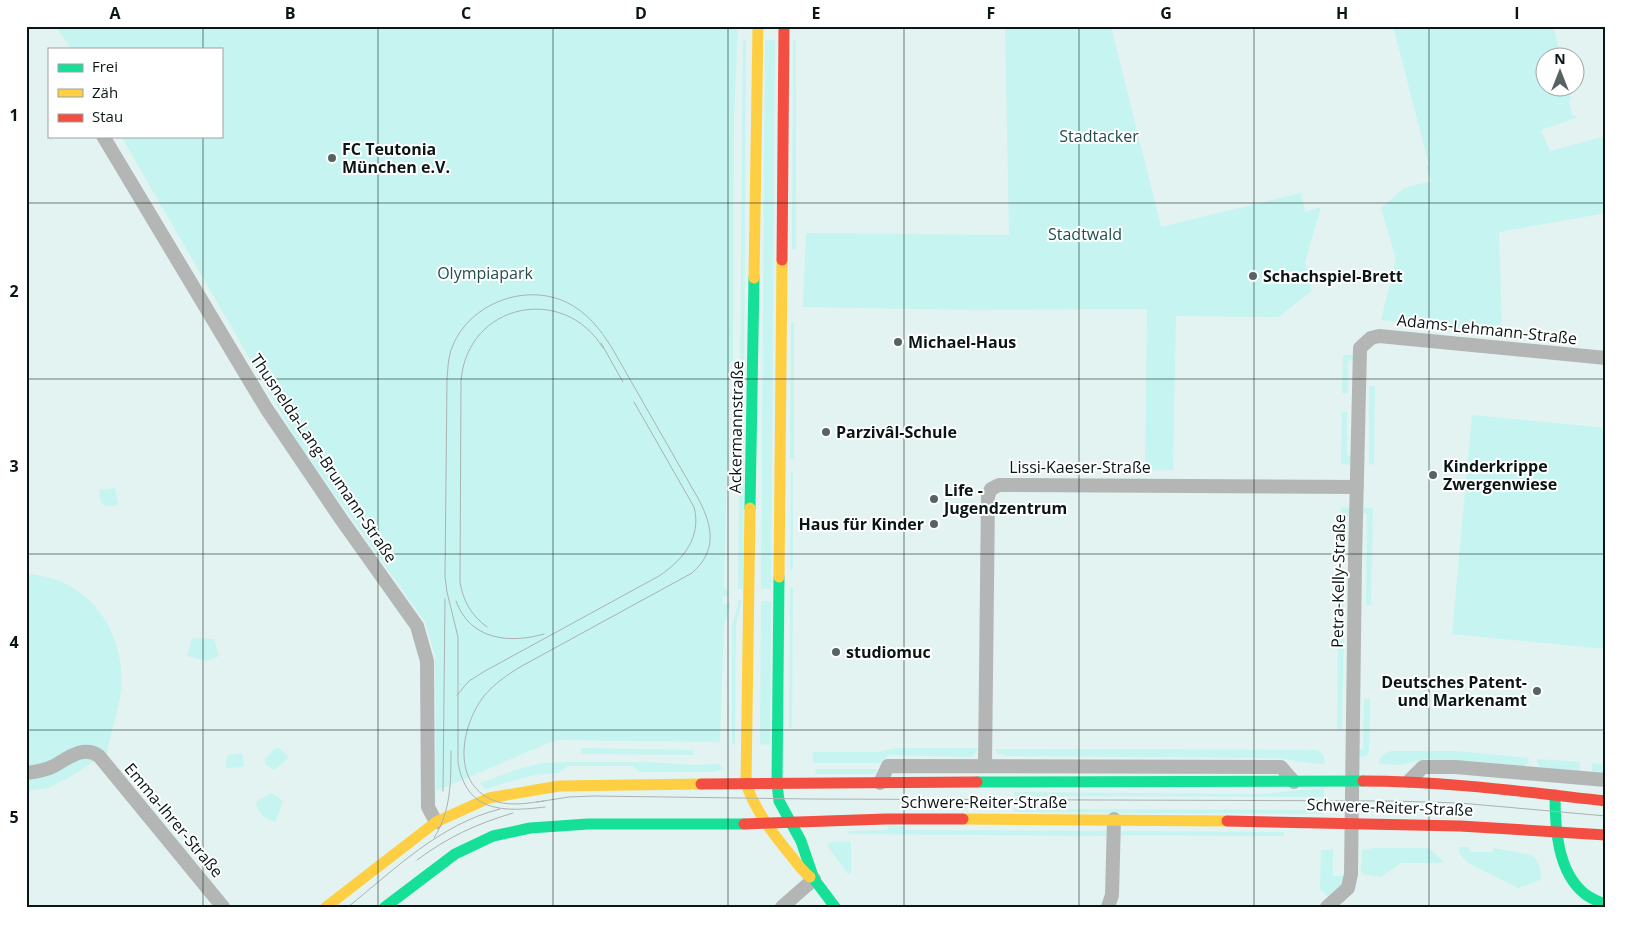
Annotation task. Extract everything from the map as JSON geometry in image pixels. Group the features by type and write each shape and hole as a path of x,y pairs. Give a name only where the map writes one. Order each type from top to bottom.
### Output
{"main road":[{"name":"Ackermannstraße","path":"758,26 746,784 750,797 767,824 807,875 814,879"},
{"path":"784,26 777,784 779,801 792,822 806,852 814,879 835,907"},
{"name":"Schwere-Reiter-Straße","path":"326,907 436,822 489,798 559,786 1409,781 1468,785 1606,801"},
{"path":"1555,794 1556,831 1561,854 1570,877 1584,894 1606,905"},
{"name":"Schwere-Reiter-Straße","path":"385,907 455,854 493,836 530,828 588,824 767,824 886,819 1114,819 1460,826 1606,835"}],"street":[{"name":"Thusnelda-Lang-Brumann-Straße","path":"104,138 266,408 341,519 417,626 427,661 428,807 436,822"},
{"name":"Adams-Lehmann-Straße","path":"1366,342 1371,338 1379,336 1606,358"},
{"name":"Petra-Kelly-Straße","path":"1327,907 1348,888 1350,874 1360,348 1366,342"},
{"name":"Lissi-Kaeser-Straße","path":"985,766 988,496 992,489 1000,485 1357,487"},
{"name":"Emma-Ihrer-Straße","path":"26,773 52,767 74,754 82,752 94,753 223,907"},
{"name":"Schwere-Reiter-Straße","path":"880,783 888,766 1281,767 1294,782"},
{"name":"Schwere-Reiter-Straße","path":"1409,781 1423,767 1475,769 1606,780"},
{"path":"1108,907 1112,895 1114,819"},
{"path":"782,907 814,879"}],"green space":[{"name":"Olympiapark","path":"56,26 738,26 734,116 733,361 729,363 724,587 730,594 723,597 723,605 730,602 730,607 724,624 720,742 559,740 436,791 435,656 425,622 299,444 122,138 222,138 222,48 70,48"},
{"name":"Stadtwald","path":"1005,26 1111,27 1161,227 1301,193 1305,212 1321,207 1305,262 1312,291 1278,317 1176,316 1173,470 1145,470 1147,309 972,310 803,307 806,233 1009,235"},
{"path":"1393,26 1553,26 1559,48 1534,48 1534,98 1570,98 1569,101 1572,115 1575,115 1576,118 1541,130 1550,151 1606,136 1606,213 1499,232 1502,332 1381,320 1396,259 1381,208 1404,188 1431,181 1426,166 1429,165"},
{"path":"743,40 746,40 743,589 738,589"},
{"path":"765,40 775,40 771,589 761,589"},
{"path":"793,40 796,40 796,249 792,249"},
{"path":"791,322 794,322 794,459 790,459"},
{"path":"1343,355 1353,355 1353,360 1348,361 1348,393 1342,393"},
{"path":"1369,386 1375,386 1374,465 1369,464"},
{"path":"1342,412 1347,412 1347,456 1351,456 1351,465 1341,464"},
{"path":"1472,415 1606,428 1606,649 1452,634"},
{"path":"793,470 793,569 790,571 791,472"},
{"path":"115,488 118,505 107,506 101,503 99,490"},
{"path":"1341,507 1350,508 1350,516 1346,516 1345,546 1340,545"},
{"path":"1363,508 1373,508 1371,605 1366,605 1367,514 1363,513"},
{"path":"1339,567 1344,567 1344,610 1339,610"},
{"path":"26,573 51,578 68,585 86,597 97,609 113,636 121,666 122,682 119,704 107,753 68,778 48,788 26,791"},
{"path":"790,587 793,587 792,728 789,728"},
{"path":"738,600 742,600 736,624 735,744 732,744 732,625"},
{"path":"761,601 771,601 770,745 760,744"},
{"path":"1338,630 1344,630 1342,730 1337,730"},
{"path":"192,638 214,639 219,656 206,661 187,656"},
{"path":"1364,699 1370,699 1369,753 1364,757 1359,757 1359,750 1363,749"},
{"path":"275,748 279,748 288,756 275,769 272,769 265,763 265,760"},
{"path":"581,748 693,750 693,755 581,754"},
{"path":"898,748 979,748 972,757 892,755 887,756 880,763 813,763 812,752 877,752"},
{"path":"994,749 1316,750 1323,754 1325,764 1272,758 1007,756 997,753"},
{"path":"1391,751 1457,751 1529,758 1525,766 1425,759 1401,765 1379,764 1383,755"},
{"path":"241,753 243,755 244,767 226,768 227,755"},
{"path":"1537,759 1580,762 1580,771 1541,768 1537,763"},
{"path":"542,763 719,764 724,769 714,772 639,772 633,766 568,766 558,773 534,775 485,789 480,783 518,769"},
{"path":"1592,763 1606,765 1606,774 1592,773"},
{"path":"815,769 878,769 874,774 816,774"},
{"path":"1324,788 1324,797 1014,796 1014,792 1260,794"},
{"path":"270,794 283,801 275,822 263,817 256,805 257,801"},
{"path":"1014,809 1323,810 1324,814 1015,812"},
{"path":"888,826 905,826 905,830 1107,831 1110,836 848,834 848,831 888,830"},
{"path":"1123,831 1284,832 1284,836 1120,835"},
{"path":"831,842 851,842 851,872 848,874 829,848 827,844"},
{"path":"1459,847 1469,847 1470,852 1493,852 1493,848 1532,855 1539,866 1540,880 1519,888 1468,863 1459,853"},
{"path":"1374,848 1429,848 1443,861 1440,863 1401,863 1381,877 1363,874 1361,871 1362,850"},
{"path":"1321,850 1333,850 1333,876 1344,876 1344,883 1327,896 1320,888"}],"tram line":[{"path":"544,801 515,804 498,802 483,794 472,783 466,770 464,755 465,739 476,709 484,696 515,670 692,573 706,556 709,547 710,529 699,500 603,334 587,316 574,306 550,297 534,295 517,296 486,308 472,318 461,330 451,349 447,379 445,577 458,637 458,762 462,779 469,791 478,800 489,806 515,809 545,807"},
{"path":"487,627 476,618 469,607 463,595 460,582 461,381 467,355 480,334 498,319 520,311 543,309 565,315 586,328 603,348"},
{"path":"601,343 623,382"},
{"path":"457,695 469,681 485,671 659,576 676,563 688,547 693,538 695,528 694,507 634,402"},
{"path":"443,791 445,599"},
{"path":"456,601 462,614 471,624 492,636 517,639 544,634"},
{"path":"434,838 440,828 447,807 451,751"},
{"path":"537,802 569,797 594,796 810,799 1394,801 1460,803 1606,816"},
{"path":"348,907 419,849 458,825 500,809"},
{"path":"417,860 440,844 463,832 513,813"}],"traffic: fast":[{"path":"750,508 754,278"},
{"path":"779,577 777,784 779,801 801,841 814,879 835,907"},
{"path":"977,782 1363,781"},
{"path":"1555,795 1557,835 1568,874 1585,894 1606,905"},
{"path":"385,907 455,854 493,836 530,828 588,824 744,824"}],"traffic: slow":[{"path":"754,278 758,26"},
{"path":"779,577 782,260"},
{"path":"750,508 746,784 755,804 778,840 810,877"},
{"path":"326,907 436,822 489,798 559,786 701,784"},
{"path":"963,819 1227,821"}],"traffic: jam":[{"path":"782,260 784,26"},
{"path":"1363,781 1455,785 1606,801"},
{"path":"701,784 977,782"},
{"path":"744,824 886,819 963,819"},
{"path":"1227,821 1460,826 1606,835"}],"place":[{"name":"FC Teutonia München e.V.","path":"332,158"},
{"name":"Schachspiel-Brett","path":"1253,276"},
{"name":"Michael-Haus","path":"898,342"},
{"name":"Parzivâl-Schule","path":"826,432"},
{"name":"Kinderkrippe Zwergenwiese","path":"1433,475"},
{"name":"Life - Jugendzentrum","path":"934,499"},
{"name":"Haus für Kinder","path":"934,524"},
{"name":"studiomuc","path":"836,652"},
{"name":"Deutsches Patent- und Markenamt","path":"1537,691"}],"park label":[{"name":"Stadtacker","path":"1099,136"}]}
